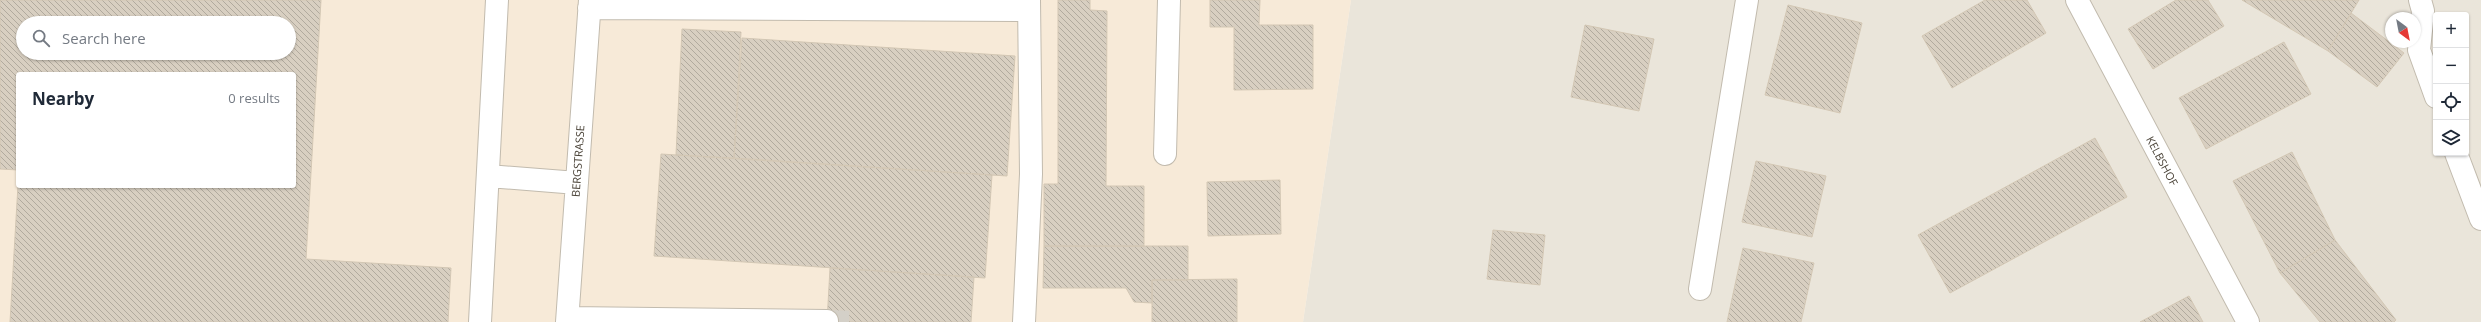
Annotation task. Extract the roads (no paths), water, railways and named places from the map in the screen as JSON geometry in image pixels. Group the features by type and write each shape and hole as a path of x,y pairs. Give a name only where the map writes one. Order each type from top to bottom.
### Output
{"street":[{"path":"480,322 497,0"},
{"path":"1165,154 1169,0"},
{"path":"1700,289 1747,0"},
{"name":"KELBSHOF","path":"2077,0 2248,322"},
{"path":"2420,0 2423,11 2419,50 2433,89"},
{"path":"589,4 1029,5 1031,174 1024,322"},
{"name":"BERGSTRASSE","path":"568,320 589,4"},
{"path":"2457,156 2481,219"},
{"path":"488,176 577,183"},
{"path":"568,320 827,321"}],"tunnel":[{"path":"827,321 859,322"}]}
